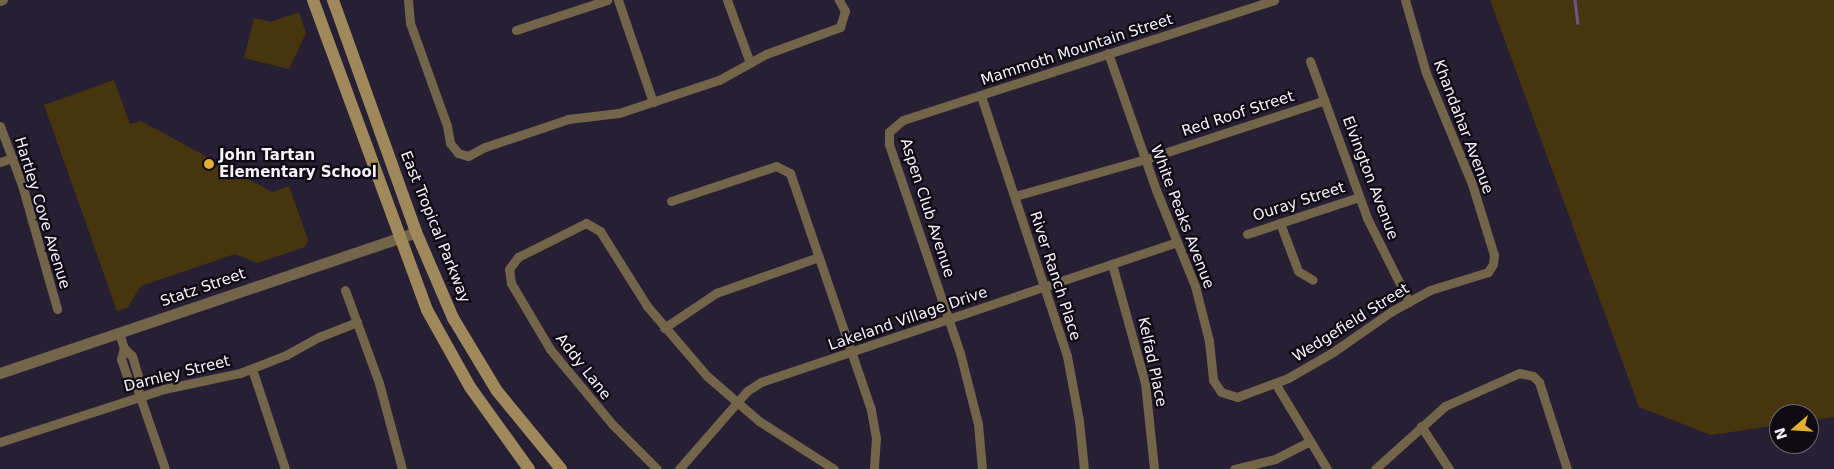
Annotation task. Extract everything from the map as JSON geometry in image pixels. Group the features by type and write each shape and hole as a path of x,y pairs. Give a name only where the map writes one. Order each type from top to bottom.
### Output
{"main road":[{"path":"313,0 398,238 420,293 446,347 480,402 530,469"},
{"name":"East Tropical Parkway","path":"333,0 416,232 454,318 486,375 538,444 561,469"}],"street":[{"path":"408,0 410,23 447,126 450,143 458,153 468,156 484,147 568,119 619,113 719,80 766,54 836,30 845,20 845,11 839,0"},
{"path":"516,30 606,0"},
{"path":"618,0 653,102"},
{"path":"727,0 750,63"},
{"name":"Mammoth Mountain Street","path":"891,130 898,121 1274,0"},
{"name":"Khandahar Avenue","path":"1405,0 1426,73 1472,184 1494,255 1493,264"},
{"name":"White Peaks Avenue","path":"1108,53 1204,318 1212,360 1212,380 1221,392"},
{"name":"Elvington Avenue","path":"1310,61 1359,197 1409,302"},
{"name":"River Ranch Place","path":"980,96 1045,286 1074,389 1084,469"},
{"name":"Red Roof Street","path":"1015,196 1146,159 1325,100"},
{"name":"Hartley Cove Avenue","path":"0,126 12,158 58,309"},
{"name":"Aspen Club Avenue","path":"891,130 889,144 950,320 974,410 982,469"},
{"path":"0,162 12,158"},
{"path":"671,201 776,166 786,168 790,173 852,353 874,427 874,469"},
{"name":"Ouray Street","path":"1247,234 1359,197"},
{"path":"1280,223 1298,271 1313,280"},
{"name":"Addy Lane","path":"657,469 607,419 550,349 514,290 509,269 518,257 580,225 592,225 606,238 635,288 664,328"},
{"name":"Statz Street","path":"0,373 416,232"},
{"name":"Lakeland Village Drive","path":"679,469 736,403 762,382 1177,242"},
{"path":"819,257 716,293 664,328 736,403 778,434 834,469"},
{"name":"Kelfad Place","path":"1112,264 1145,383 1154,469"},
{"name":"Wedgefield Street","path":"1221,392 1237,397 1275,383 1332,352 1409,302 1445,285 1488,272 1493,264"},
{"path":"345,290 379,383 402,469"},
{"name":"Darnley Street","path":"0,442 138,392 252,369 357,322"},
{"path":"119,333 124,348 121,359 128,382 138,392 165,469"},
{"path":"252,369 285,469"},
{"path":"1375,469 1445,406 1475,390 1519,373 1533,376 1539,382 1567,469"},
{"path":"1275,383 1327,469"},
{"path":"1421,426 1449,469"},
{"path":"1234,469 1275,459 1310,441"}],"shaded area":[{"path":"1490,0 1834,0 1834,417 1819,419 1819,404 1769,404 1769,426 1711,435 1639,407"},
{"path":"299,12 306,33 289,69 244,58 254,18 271,22"},
{"path":"114,80 130,124 141,121 272,192 289,186 308,240 305,247 257,263 235,254 141,286 127,308 117,311 44,105"}],"waterway":[{"path":"1575,0 1578,23"}],"place":[{"name":"John Tartan Elementary School","path":"209,164"}]}
